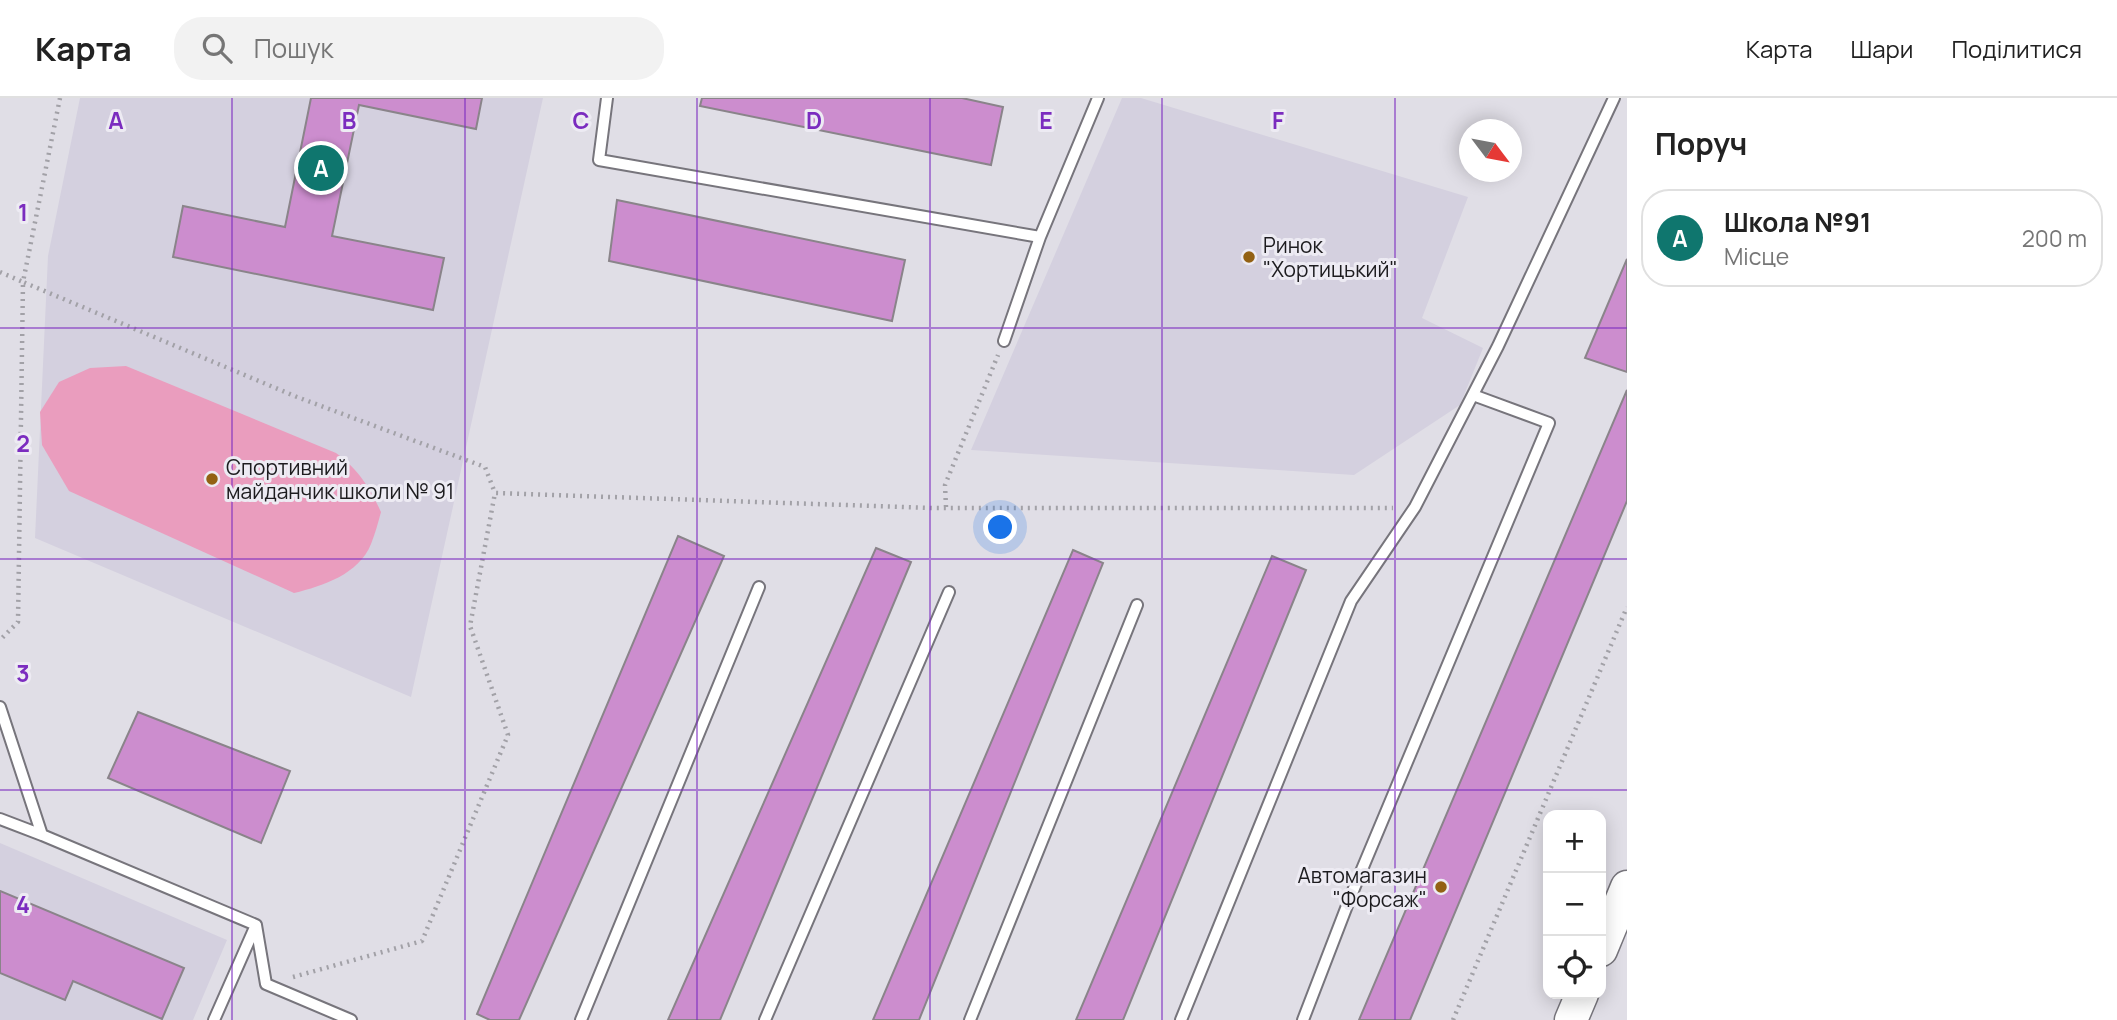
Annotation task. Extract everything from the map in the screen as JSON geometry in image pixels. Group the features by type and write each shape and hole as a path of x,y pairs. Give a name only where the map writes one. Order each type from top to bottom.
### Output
{"main road":[{"path":"1606,938 1627,887"},
{"path":"1572,1020 1581,999"}],"lane":[{"path":"607,98 599,160 1040,237"},
{"path":"1003,341 1040,237 1098,98"},
{"path":"1181,1020 1351,601 1415,507 1473,396 1614,98"},
{"path":"1303,1020 1350,898 1549,423 1473,396"},
{"path":"581,1020 759,587"},
{"path":"765,1020 949,592"},
{"path":"970,1020 1137,604"},
{"path":"0,707 42,835"},
{"path":"0,820 256,925"},
{"path":"214,1020 256,925"},
{"path":"256,925 266,985 351,1020"}],"path":[{"path":"0,640 18,622 23,282 60,98"},
{"path":"0,272 297,397 485,467 495,493"},
{"path":"946,508 945,485 1003,341"},
{"path":"1453,1020 1627,607"}],"shaded area":[{"path":"80,98 543,98 411,697 35,538 48,256"},
{"name":"Ринок \"Хортицький\"","path":"1122,98 1141,98 1468,197 1422,318 1483,348 1460,405 1354,475 971,450"},
{"name":"Спортивний майданчик школи № 91","path":"126,366 336,453 363,480 381,512 372,540 358,563 339,577 294,593 69,491 42,445 40,412 59,382 90,368"},
{"path":"0,843 227,940 193,1020 0,1020"}],"building":[{"path":"311,98 482,98 476,129 359,105 332,236 444,258 433,310 173,257 183,206 285,227"},
{"path":"702,98 962,98 1003,107 991,165 700,106"},
{"path":"617,200 905,260 892,321 609,261"},
{"path":"1627,259 1627,372 1585,358"},
{"path":"1627,390 1627,501 1410,1020 1359,1020"},
{"path":"678,536 724,556 519,1020 490,1020 477,1014"},
{"path":"876,548 911,562 720,1020 668,1020"},
{"path":"1073,550 1103,563 919,1020 873,1020"},
{"path":"1272,556 1306,570 1123,1020 1076,1020"},
{"path":"138,712 290,771 261,843 108,778"},
{"path":"0,891 184,968 162,1019 73,981 65,1000 0,973"}],"place":[{"name":"Школа №91","path":"321,168"},
{"name":"Ринок \"Хортицький\"","path":"1249,257"},
{"name":"Спортивний майданчик школи № 91","path":"212,479"},
{"name":"Автомагазин \"Форсаж\"","path":"1441,887"}]}
